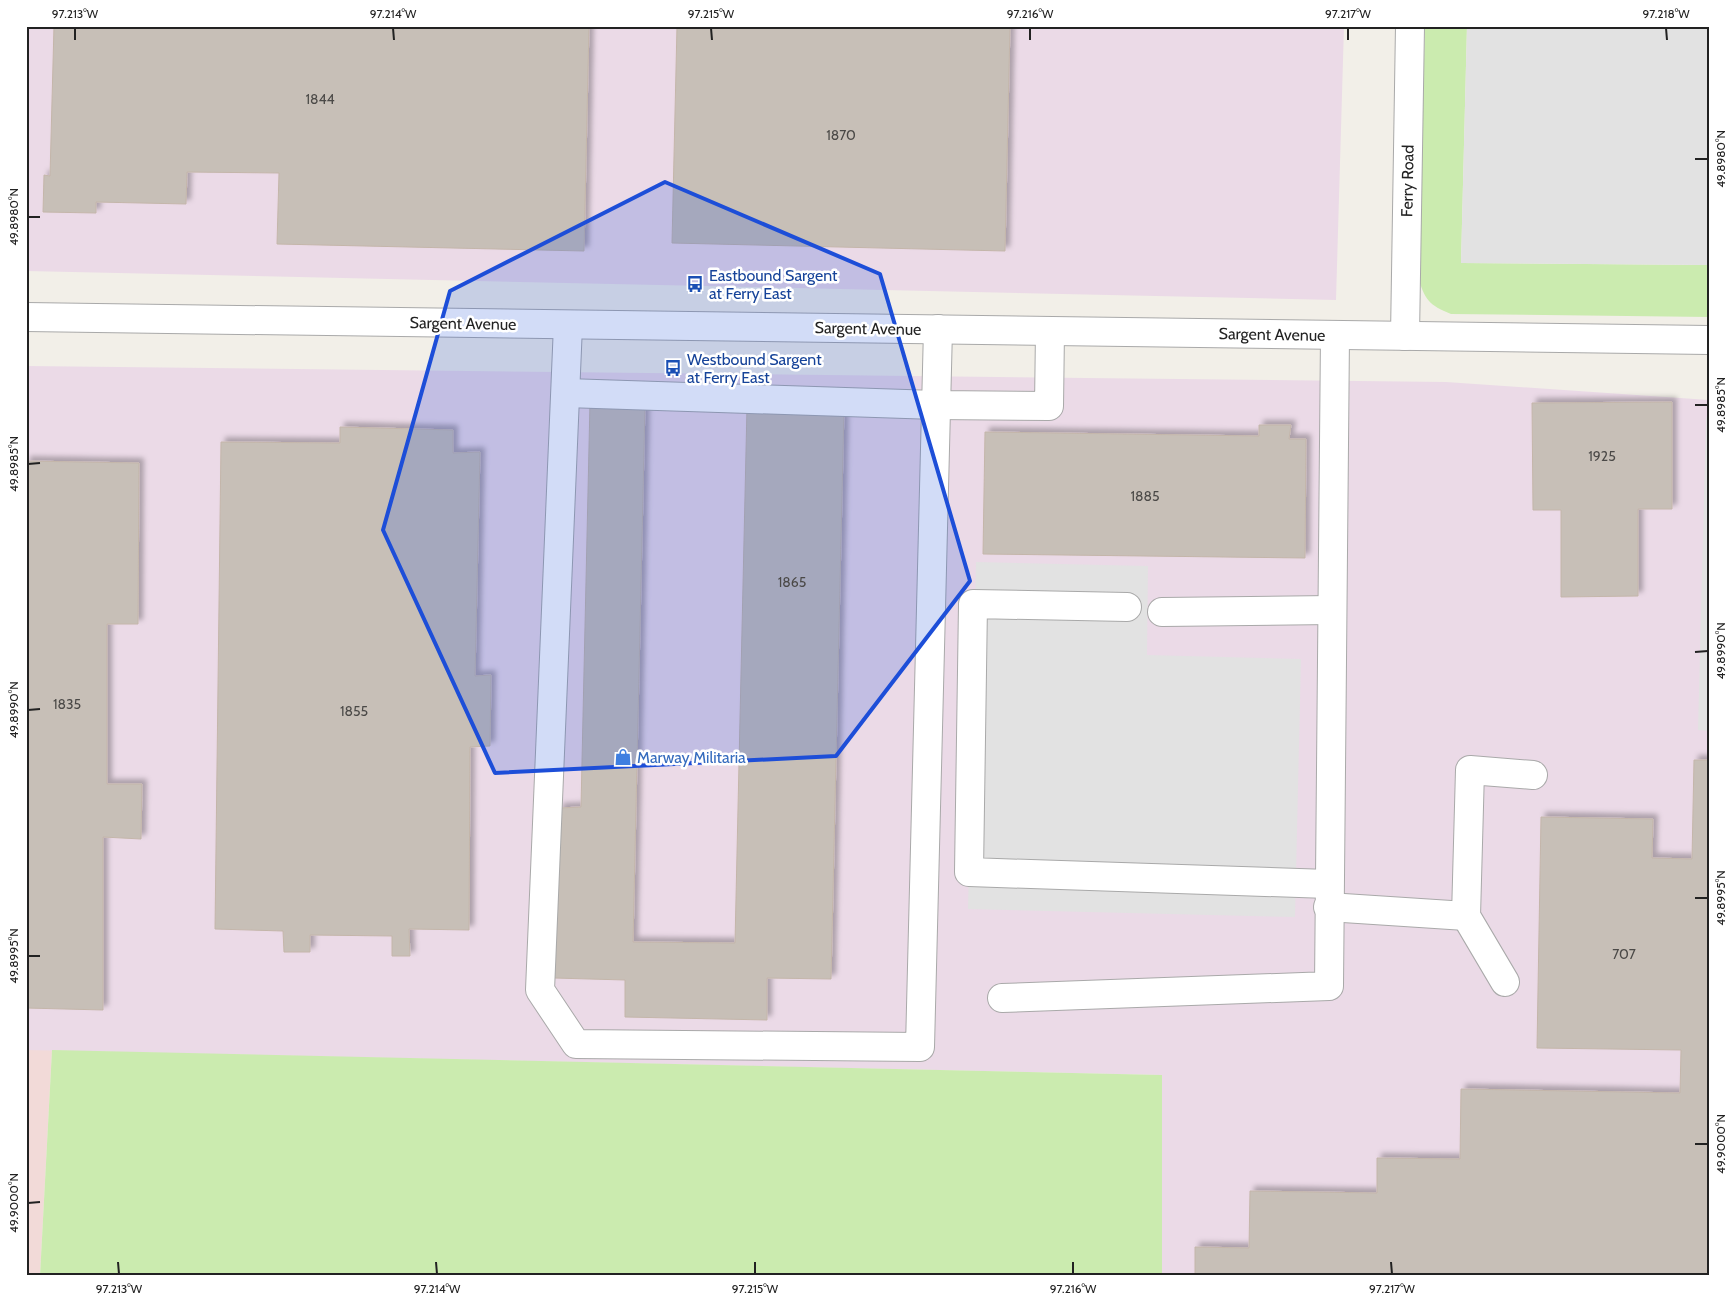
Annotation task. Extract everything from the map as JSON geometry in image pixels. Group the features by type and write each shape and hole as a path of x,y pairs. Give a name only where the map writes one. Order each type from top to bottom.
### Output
{"street":[{"name":"Ferry Road","path":"1405,336 1410,26"},
{"name":"Sargent Avenue","path":"26,317 568,326 938,329 1709,340"},
{"path":"568,326 540,990 576,1044 920,1047 938,329"},
{"path":"566,392 936,405 1049,406 1050,331"},
{"path":"1002,998 1329,986 1328,896 1335,335"},
{"path":"1127,608 973,604 969,872 1328,896 1466,916"},
{"path":"1162,612 1332,610"},
{"path":"1505,982 1466,916 1470,770 1532,775"}],"highlighted area":[{"path":"665,182 880,274 970,581 836,756 495,773 383,530 450,291"}],"shaded area":[{"path":"26,26 1344,26 1336,300 26,271"},
{"path":"1467,26 1709,26 1709,265 1461,263"},
{"path":"26,366 1446,382 1709,400 1709,1276 1162,1276 1162,1075 26,1050"},
{"path":"1706,417 1709,417 1709,731 1698,730"},
{"path":"976,562 1148,566 1147,655 1301,659 1295,917 968,909"},
{"path":"26,1050 52,1050 40,1276 26,1276"}],"green space":[{"path":"1425,26 1467,26 1461,263 1709,265 1709,317 1451,314 1429,301 1418,277"},
{"path":"52,1050 1162,1075 1162,1276 40,1276"}],"building":[{"path":"54,26 589,26 584,251 277,244 279,173 187,172 186,204 96,202 96,213 43,212 44,175 50,176"},
{"path":"677,26 1010,26 1005,251 672,243"},
{"path":"590,402 645,404 633,942 735,943 747,407 844,408 831,979 767,978 767,1020 625,1017 625,980 554,978 559,808 581,807"},
{"path":"1672,402 1672,509 1638,509 1638,596 1561,597 1561,510 1533,510 1532,403"},
{"path":"1259,425 1291,425 1289,439 1306,439 1305,558 983,554 985,432 1259,436"},
{"path":"340,427 453,430 453,453 480,452 475,676 491,675 490,746 470,747 469,930 409,929 410,956 392,956 392,936 310,935 310,952 284,952 283,931 215,929 221,442 340,443"},
{"path":"26,461 139,463 138,624 107,624 107,784 142,784 141,839 103,837 103,1010 26,1008"},
{"path":"1694,760 1709,760 1709,1276 1195,1276 1195,1247 1249,1248 1250,1191 1377,1193 1377,1158 1460,1159 1461,1089 1680,1093 1681,1050 1537,1048 1541,817 1653,819 1652,858 1692,859"}],"place":[{"name":"Eastbound Sargent at Ferry East","path":"695,284"},
{"name":"Westbound Sargent at Ferry East","path":"673,368"},
{"name":"Marway Militaria","path":"623,757"}]}
